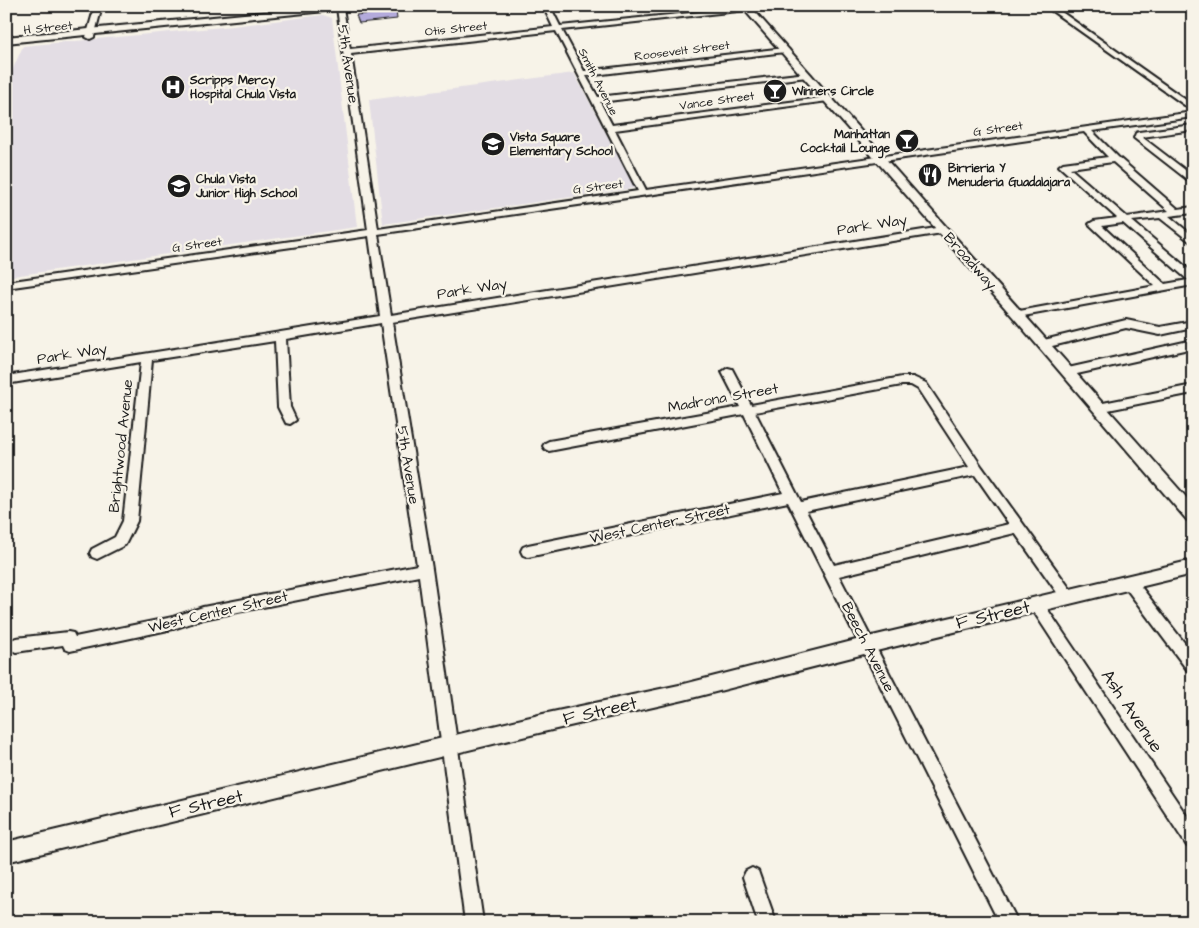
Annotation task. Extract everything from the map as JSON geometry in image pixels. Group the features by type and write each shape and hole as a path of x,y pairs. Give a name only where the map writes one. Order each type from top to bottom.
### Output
{"main road":[{"name":"H Street","path":"6,45 121,30 354,6"},
{"name":"Broadway","path":"746,7 1021,317 1193,516"},
{"name":"H Street","path":"6,40 91,34"},
{"name":"F Street","path":"6,852 448,746 760,674 868,645 1193,567"}],"street":[{"path":"91,34 99,6"},
{"name":"Smith Avenue","path":"546,6 644,194"},
{"path":"1048,6 1193,109"},
{"name":"Otis Street","path":"346,52 746,7"},
{"name":"5th Avenue","path":"340,8 425,568 448,746 474,922"},
{"name":"Roosevelt Street","path":"582,74 785,50"},
{"path":"594,100 807,75"},
{"name":"Vance Street","path":"610,128 828,99"},
{"name":"G Street","path":"6,285 374,228 644,194 1193,114"},
{"path":"1164,118 1193,139"},
{"path":"1193,127 1139,135 1138,138 1193,181"},
{"path":"1085,129 1115,159 1175,211"},
{"path":"1115,159 1063,166 1193,281"},
{"path":"1162,287 1094,224 1192,209"},
{"path":"1161,214 1193,241"},
{"name":"Park Way","path":"6,380 942,230"},
{"path":"1021,317 1193,281"},
{"path":"1021,317 1193,288"},
{"path":"1044,344 1126,324 1160,331 1193,324"},
{"path":"280,336 284,406 290,420"},
{"path":"1068,372 1193,344"},
{"name":"Brightwood Avenue","path":"97,553 120,541 130,521 147,357"},
{"name":"Beech Avenue","path":"728,372 1009,922"},
{"name":"Madrona Street","path":"549,446 902,381 913,381 922,386 978,470"},
{"path":"1098,408 1193,389"},
{"path":"978,470 1068,597"},
{"name":"West Center Street","path":"528,552 978,470"},
{"path":"830,572 1018,528"},
{"name":"West Center Street","path":"16,645 68,638 70,644 173,623 211,612 425,568"},
{"path":"1130,582 1193,666"},
{"name":"Ash Avenue","path":"1037,605 1193,840"},
{"path":"752,877 767,922"}],"shaded area":[{"name":"Chula Vista Junior High School","path":"323,15 332,18 357,227 6,277 6,73 11,73 23,46 233,26"},
{"name":"Vista Square Elementary School","path":"574,73 635,188 383,224 369,100"}],"building":[{"path":"396,11 397,19 359,23 356,15"}],"place":[{"name":"Scripps Mercy Hospital Chula Vista","path":"173,87"},
{"name":"Winners Circle","path":"775,91"},
{"name":"Manhattan Cocktail Lounge","path":"907,141"},
{"name":"Vista Square Elementary School","path":"493,144"},
{"name":"Birrieria Y Menuderia Guadalajara","path":"930,175"},
{"name":"Chula Vista Junior High School","path":"179,186"}]}
